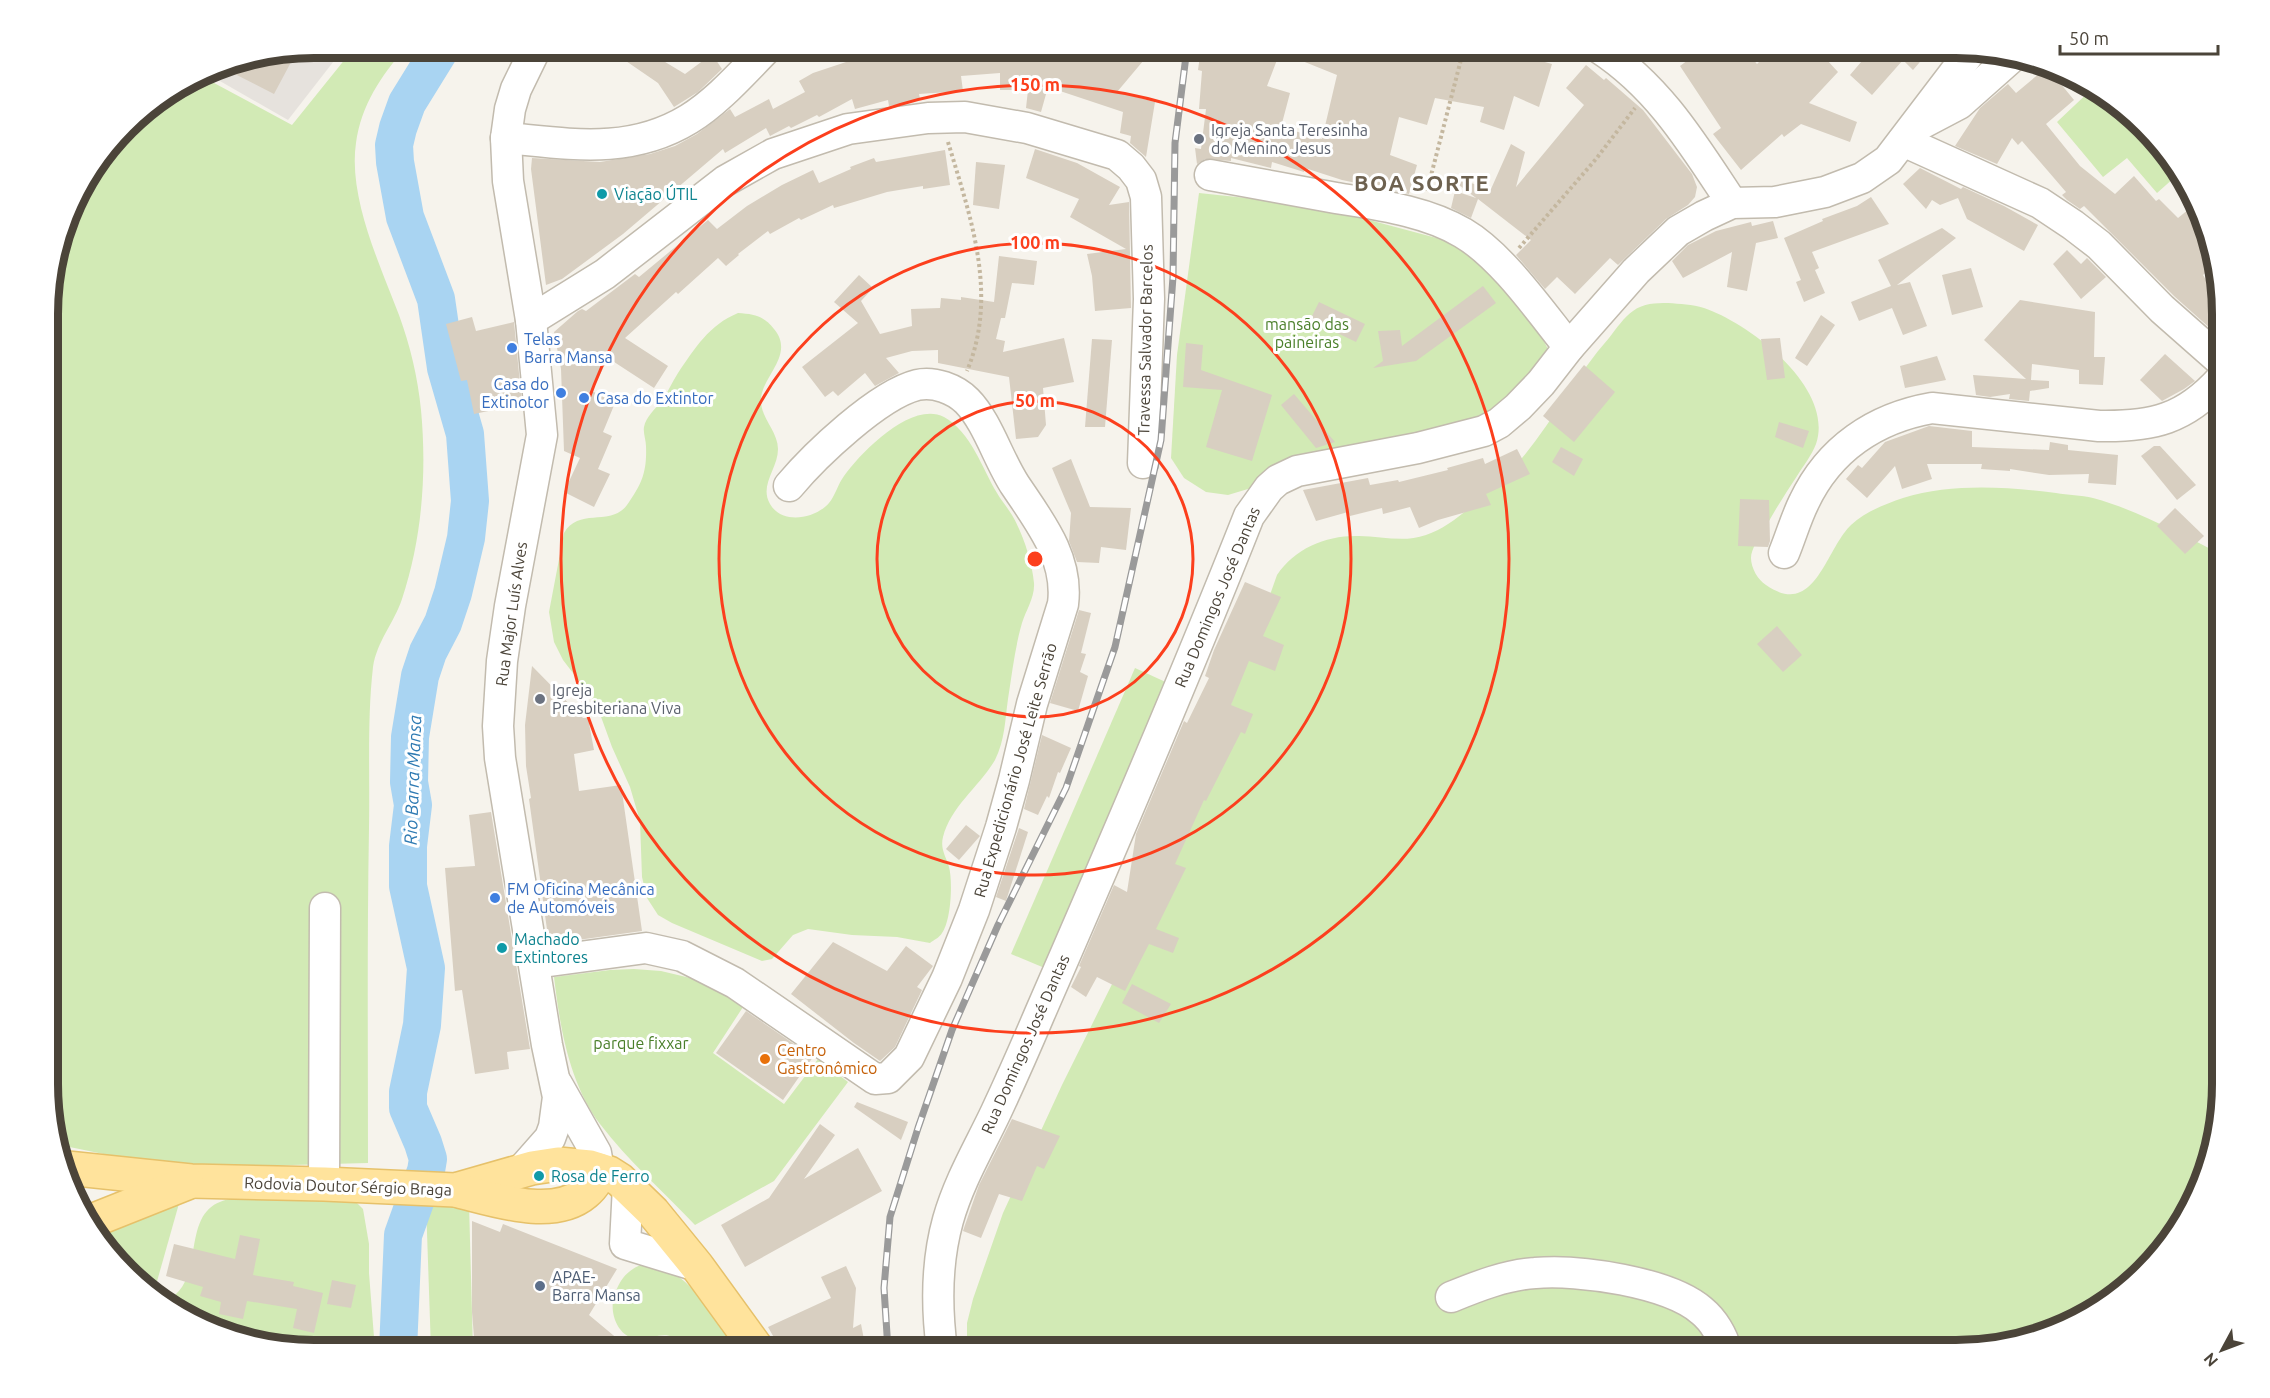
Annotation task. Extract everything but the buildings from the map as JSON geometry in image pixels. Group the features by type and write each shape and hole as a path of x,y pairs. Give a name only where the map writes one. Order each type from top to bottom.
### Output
{"main road":[{"name":"Rodovia Doutor Sérgio Braga","path":"73,1169 191,1181 446,1190 558,1164 606,1168"},
{"path":"446,1190 507,1202 552,1207 570,1203 580,1197 606,1168 653,1212 697,1266 751,1340"},
{"name":"Rodovia Doutor Sérgio Braga","path":"98,1219 191,1181"}],"street":[{"name":"Rua Major Luís Alves","path":"520,1172 550,1138 558,1097 547,1045 500,758 498,726 502,661 510,606 542,435 531,320 508,181 506,138 510,109 516,89 531,58"},
{"path":"506,138 601,146 652,137 691,118 757,58"},
{"path":"1612,58 1650,88 1688,135 1732,203"},
{"name":"Rua Domingos José Dantas","path":"941,1340 938,1317 939,1263 948,1220 959,1185 1034,1029 1148,765 1255,504 1278,480 1297,471 1418,448 1484,431 1499,423 1541,383 1569,347 1636,271 1672,237 1704,216 1732,203 1775,202 1825,192 1862,178 1888,160 1965,59"},
{"path":"1908,135 1959,104 2006,63"},
{"path":"531,320 605,274 724,181 773,154 848,129 941,117"},
{"name":"Travessa Salvador Barcelos","path":"941,117 996,120 1117,154 1141,180 1146,197 1149,299 1143,463"},
{"path":"1908,135 2040,203 2073,225 2099,245 2162,309 2212,353"},
{"path":"1210,176 1421,215 1463,233 1482,247 1502,267 1569,347"},
{"name":"Rua Expedicionário José Leite Serrão","path":"535,963 646,948 669,952 697,963 735,983 875,1079 882,1079 893,1074 909,1057 947,978 974,910 1014,780 1032,704 1063,604 1065,590 1062,571 1051,542 1009,475 969,402 951,390 930,384 919,384 905,389 867,414 826,448 789,486"},
{"path":"1785,553 1804,501 1825,466 1862,433 1909,412 1932,408 2126,427 2160,421 2184,412 2212,390"},
{"path":"324,1184 325,908"},
{"path":"556,1081 606,1168 625,1252 697,1266"},
{"path":"1451,1297 1508,1277 1535,1272 1609,1277 1632,1281 1694,1305 1715,1326 1721,1340"}],"path":[{"path":"1421,215 1461,58"},
{"path":"1502,267 1589,167 1650,88"},
{"path":"941,117 971,220 977,246 982,293 977,337 969,367 957,394"}],"shaded area":[{"path":"336,58 288,120 216,79 265,63"}],"green space":[{"path":"346,58 397,58 381,80 362,116 356,143 355,164 361,208 367,230 403,326 413,362 423,434 423,482 414,553 402,599 375,658 371,687 368,1163 171,1168 66,1146 63,1133 58,1083 59,298 67,248 85,201 111,159 159,111 210,81 292,125"},
{"path":"2086,95 2124,122 2159,159 2172,179 2157,193 2127,158 2103,177 2057,122"},
{"name":"mansão das paineiras","path":"1199,193 1313,205 1444,240 1475,254 1537,328 1550,353 1508,407 1433,433 1228,495 1206,492 1184,478 1171,458 1177,355"},
{"path":"1654,303 1704,308 1743,328 1784,361 1801,380 1813,401 1818,423 1816,444 1751,555 1752,566 1760,580 1783,593 1796,593 1808,588 1842,536 1851,525 1869,512 1903,498 1960,488 2018,489 2093,498 2142,516 2212,550 2211,1100 2207,1133 2198,1166 2185,1197 2168,1226 2148,1252 2124,1276 2083,1305 2053,1320 2022,1331 1972,1339 967,1340 967,1323 973,1299 1003,1213 1062,1085 1180,847 1277,575 1293,557 1324,541 1347,536 1401,539 1417,537 1444,527 1453,521 1510,472 1540,435 1594,356 1626,316 1637,308"},
{"path":"738,313 762,318 774,329 780,339 779,357 762,392 761,401 778,449 767,490 767,497 775,511 790,517 816,513 829,503 842,479 875,442 903,422 917,416 931,414 944,417 969,441 997,493 1012,515 1026,548 1034,588 1017,641 1003,737 989,770 952,816 943,837 942,845 950,874 949,911 942,933 930,943 897,937 852,935 808,929 793,935 772,959 762,961 658,915 647,898 642,877 640,821 630,787 596,703 563,660 554,642 549,612 564,533 570,525 578,521 613,515 627,505 640,484 646,463 645,423 662,401 690,355 704,338 719,324"},
{"path":"1135,668 1170,684 1047,969 1011,954"},
{"name":"parque fixxar","path":"634,969 661,971 703,981 743,1007 713,1053 784,1104 818,1059 848,1082 774,1181 695,1225 634,1164 600,1124 589,1108 573,1073 563,1035 554,977"},
{"path":"255,1195 354,1200 363,1209 369,1244 374,1340 315,1340 265,1335 217,1320 172,1296 185,1281 201,1220 217,1203"},
{"path":"180,1200 156,1285 122,1252 104,1228"},
{"path":"426,1203 469,1204 473,1340 431,1340"},
{"path":"643,1264 667,1270 680,1278 699,1296 731,1340 679,1340 669,1336 637,1339 625,1334 614,1317 613,1303 618,1286 632,1269"}],"waterway":[{"name":"Rio Barra Mansa","path":"398,1340 403,1235 426,1171 428,1159 408,1108 408,1092 422,1025 426,968 408,886 408,846 413,805 409,782 410,737 420,676 453,593 466,538 470,501 465,434 446,368 436,299 405,217 395,162 394,145 407,103 435,58"}],"railway":[{"path":"887,1340 884,1288 890,1217 918,1128 952,1030 998,925 1066,788 1115,647 1161,440 1173,277 1175,143 1186,58"}],"place":[{"name":"Igreja Santa Teresinha do Menino Jesus","path":"1199,139"},
{"name":"Viação ÚTIL","path":"602,194"},
{"name":"Telas Barra Mansa","path":"512,348"},
{"name":"Casa do Extinotor","path":"561,393"},
{"name":"Casa do Extintor","path":"584,398"},
{"name":"Igreja Presbiteriana Viva","path":"540,699"},
{"name":"FM Oficina Mecânica de Automóveis","path":"495,898"},
{"name":"Machado Extintores","path":"502,948"},
{"name":"Centro Gastronômico","path":"765,1059"},
{"name":"Rosa de Ferro","path":"539,1176"},
{"name":"APAE- Barra Mansa","path":"540,1286"}],"district":[{"name":"BOA SORTE","path":"1422,183"}]}
